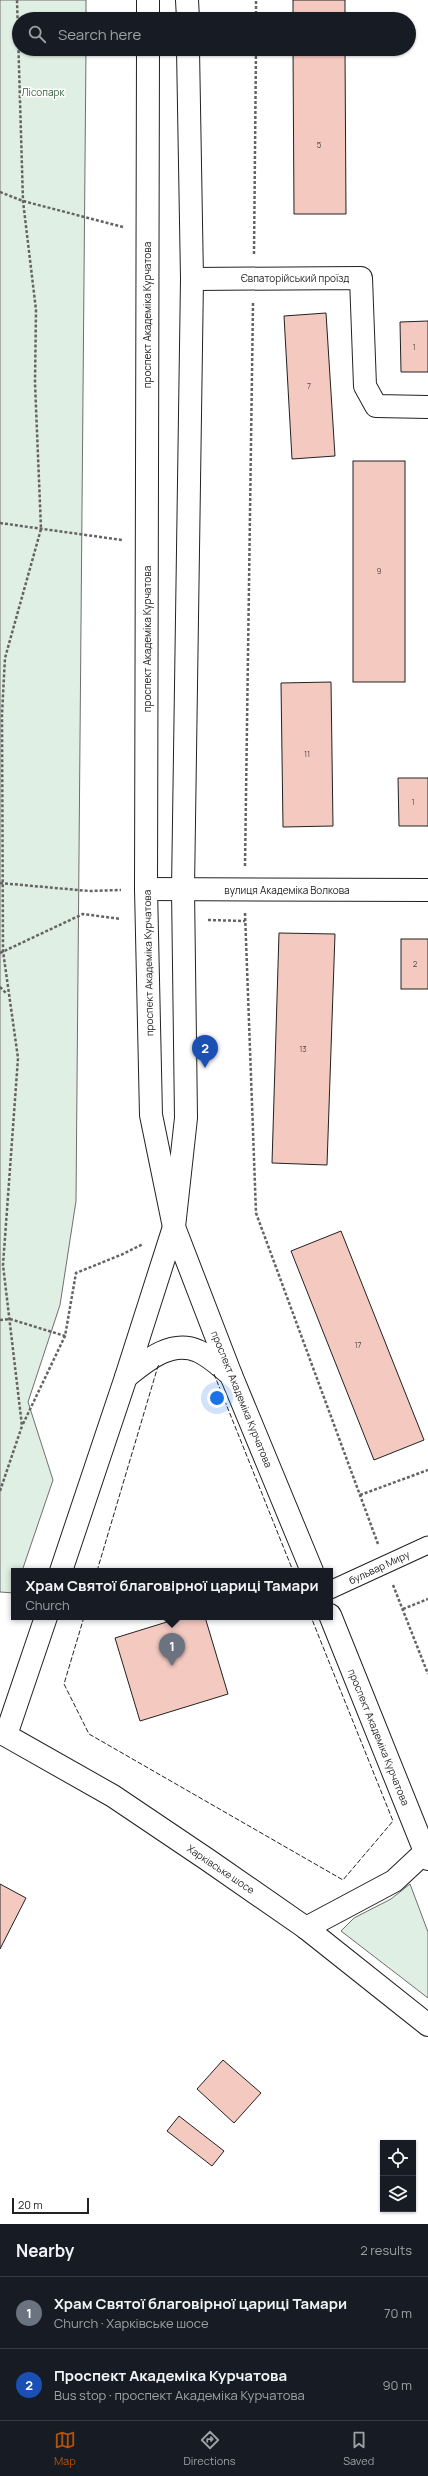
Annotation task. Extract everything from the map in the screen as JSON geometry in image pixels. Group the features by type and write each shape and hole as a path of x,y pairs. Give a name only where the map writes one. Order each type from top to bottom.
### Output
{"street":[{"path":"148,0 148,12"},
{"path":"187,0 188,12"},
{"name":"проспект Академіка Курчатова","path":"148,56 146,889 151,1115 174,1227 231,1375 311,1568"},
{"name":"проспект Академіка Курчатова","path":"174,1227 186,1118 183,889 192,279 188,56"},
{"name":"Євпаторійський проїзд","path":"192,279 361,278 365,386 376,406 428,407"},
{"name":"вулиця Академіка Волкова","path":"146,889 428,890"},
{"path":"62,1568 126,1377 174,1227"},
{"path":"126,1377 144,1362 171,1347 198,1351 231,1375"},
{"name":"бульвар Миру","path":"333,1589 428,1545"},
{"path":"3,1734 45,1620"},
{"name":"проспект Академіка Курчатова","path":"332,1620 427,1856"},
{"name":"Харківське шосе","path":"3,1734 113,1796 306,1928 428,2025"},
{"path":"306,1928 394,1881 427,1856"}],"path":[{"path":"17,0 17,12"},
{"path":"256,0 256,12"},
{"path":"19,56 23,201 36,310 35,382 41,529 5,658 2,714 1,952 18,1058 3,1265 22,1426"},
{"path":"256,56 254,278 244,890 256,1214 385,1564 428,1674"},
{"path":"0,192 23,201 148,233"},
{"path":"0,523 147,544"},
{"path":"2,883 89,891 146,889"},
{"path":"1,952 83,914 122,919"},
{"path":"200,920 245,921"},
{"path":"0,987 7,995"},
{"path":"0,1491 22,1426 65,1336 76,1273 124,1254 174,1227"},
{"path":"0,1320 10,1319 65,1336"},
{"path":"360,1495 428,1470"},
{"path":"403,1609 428,1599"}],"green space":[{"name":"Лісопарк","path":"0,0 86,0 86,12 12,12 12,56 86,56 76,1201 60,1305 28,1402 53,1480 23,1568 11,1568 11,1593 0,1592"},
{"path":"410,1884 428,1932 428,1998 341,1931 354,1918 391,1899"}],"building":[{"path":"293,0 345,0 345,12 293,12"},
{"path":"293,56 345,56 346,214 294,214"},
{"path":"326,313 335,456 292,459 284,316"},
{"path":"428,321 428,372 401,372 400,322"},
{"path":"353,461 405,461 405,682 353,682"},
{"path":"331,682 333,826 283,827 281,683"},
{"path":"398,778 428,778 428,826 399,826"},
{"path":"279,933 335,934 327,1165 272,1163"},
{"path":"401,939 428,939 428,989 401,989"},
{"path":"341,1231 424,1440 374,1460 291,1251"},
{"path":"173,1620 206,1620 228,1694 140,1721 115,1638"},
{"path":"0,1884 26,1898 0,1949"},
{"path":"223,2060 261,2093 234,2123 197,2089"},
{"path":"179,2116 224,2151 212,2166 167,2131"}],"fence":[{"path":"98,1568 158,1366 160,1365"},
{"path":"214,1374 292,1568"},
{"path":"83,1620 64,1684 89,1734 343,1880 393,1821 312,1620"}],"place":[{"name":"Проспект Академіка Курчатова","path":"205,1068"},
{"name":"Храм Святої благовірної цариці Тамари","path":"172,1666"}]}
